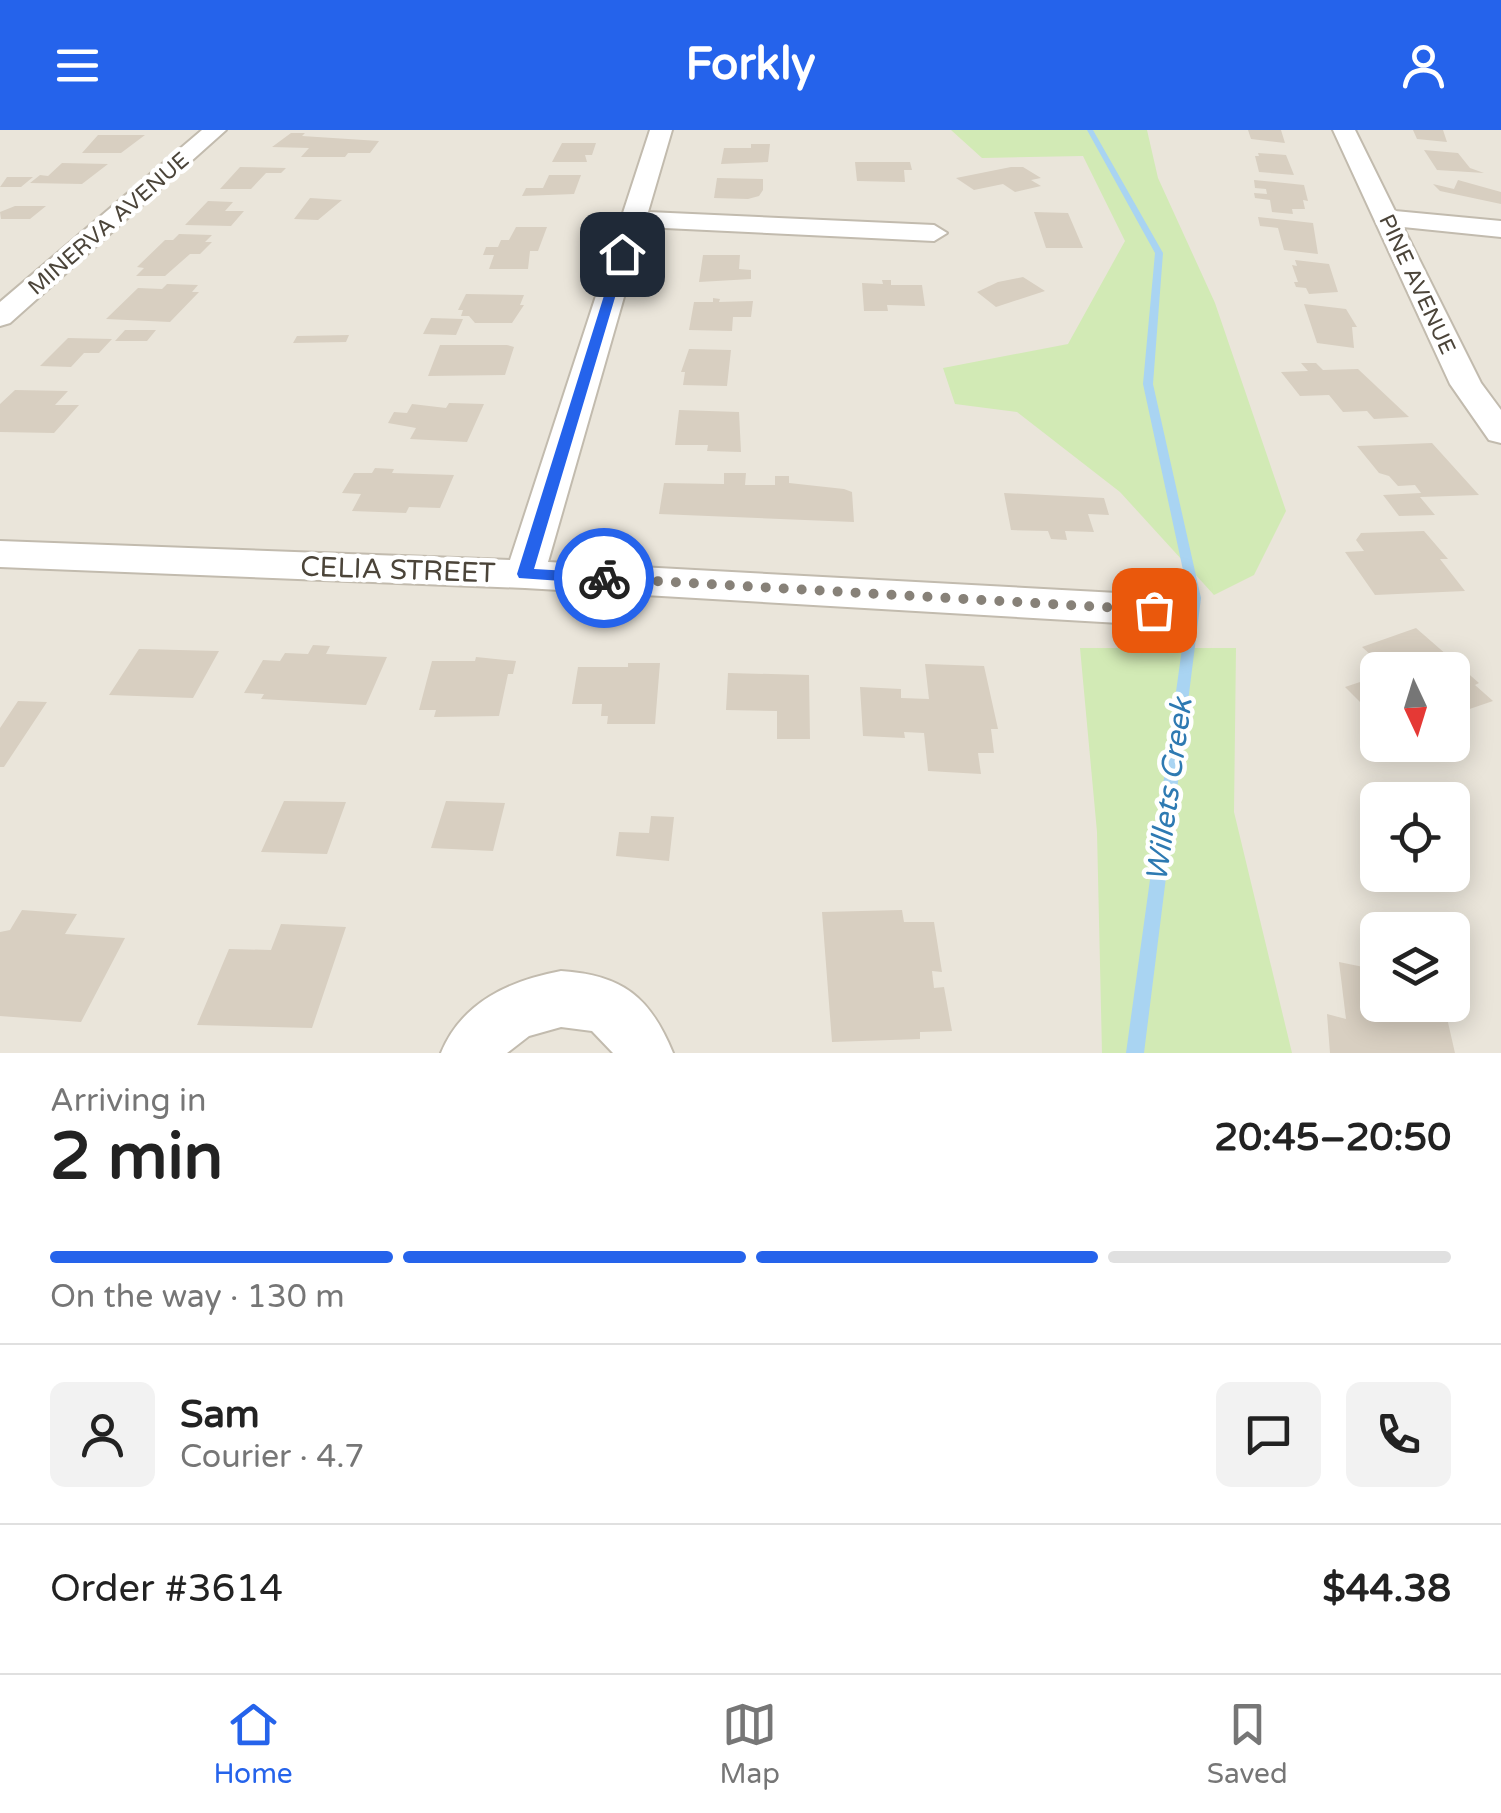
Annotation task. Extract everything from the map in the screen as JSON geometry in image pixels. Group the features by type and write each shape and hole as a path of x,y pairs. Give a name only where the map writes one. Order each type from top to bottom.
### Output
{"street":[{"name":"MINERVA AVENUE","path":"0,317 215,130"},
{"path":"525,574 661,130"},
{"name":"PINE AVENUE","path":"1344,130 1466,384 1501,433"},
{"path":"1387,218 1501,230"},
{"path":"633,219 934,232"},
{"name":"CELIA STREET","path":"0,554 525,574 1154,610"},
{"path":"470,1053 477,1041 508,1014 544,999 581,998 614,1012 639,1039 644,1053"}],"shaded area":[{"path":"0,130 1501,130 1501,1053 0,1053"}],"green space":[{"path":"951,130 1147,130 1158,178 1215,303 1286,511 1254,575 1214,595 1120,492 1017,412 955,404 943,368 1068,344 1125,241 1083,156 982,158"},
{"path":"1080,648 1236,648 1234,812 1292,1053 1102,1053 1097,832"}],"building":[{"path":"1248,130 1281,130 1285,143 1251,139"},
{"path":"1413,130 1443,130 1447,142 1417,139"},
{"path":"291,133 379,141 370,153 348,153 345,157 301,157 309,148 272,147"},
{"path":"98,135 145,135 121,153 82,153"},
{"path":"562,143 596,143 592,155 585,155 587,162 552,162"},
{"path":"751,144 770,144 768,162 721,164 724,148 751,148"},
{"path":"1424,150 1458,153 1470,168 1484,173 1437,170"},
{"path":"1286,155 1294,175 1259,172 1255,156"},
{"path":"855,162 910,162 912,170 904,170 905,182 857,181"},
{"path":"62,163 108,164 82,184 30,183 40,175 48,176"},
{"path":"240,167 286,168 281,173 266,173 251,189 220,189"},
{"path":"1023,167 1041,178 1031,180 1041,186 1015,192 1003,184 974,190 956,178"},
{"path":"549,175 581,175 574,194 522,196 526,188 543,188"},
{"path":"7,177 33,177 21,187 0,187"},
{"path":"717,178 763,179 763,190 759,196 748,199 714,198"},
{"path":"1254,180 1304,185 1308,201 1303,200 1305,209 1292,209 1293,214 1272,212 1270,200 1255,198 1254,193 1267,194 1266,189 1255,188"},
{"path":"1458,180 1501,192 1501,204 1440,191 1433,184 1454,189"},
{"path":"310,198 342,200 318,220 294,219"},
{"path":"208,201 233,202 225,211 244,211 231,226 185,225"},
{"path":"15,206 46,206 30,219 1,219 0,212"},
{"path":"1034,212 1068,213 1083,248 1046,248"},
{"path":"1258,217 1313,223 1318,254 1284,250 1278,228 1260,226"},
{"path":"516,227 547,227 538,251 530,251 528,269 489,269 494,255 483,255 486,247 498,247 501,240 509,240"},
{"path":"179,234 212,235 205,242 212,242 200,254 190,254 165,276 136,276 144,268 137,267 165,240 173,240"},
{"path":"703,255 740,255 739,269 751,270 751,279 699,282"},
{"path":"1295,260 1329,264 1338,292 1309,294 1306,288 1296,287 1292,265 1297,266"},
{"path":"1023,277 1045,291 996,307 977,292 998,282"},
{"path":"882,280 891,280 891,285 922,285 925,306 887,305 888,311 864,311 862,283 883,284"},
{"path":"167,284 198,285 192,292 199,292 170,322 106,319 138,288 162,289"},
{"path":"466,294 524,295 520,305 524,305 512,323 475,323 469,316 461,316 463,310 458,310"},
{"path":"713,298 720,299 719,302 753,301 751,317 733,317 732,331 689,330 694,302 713,302"},
{"path":"1304,304 1346,309 1357,327 1352,327 1354,348 1317,343"},
{"path":"431,318 463,319 456,335 423,334"},
{"path":"125,330 156,330 147,341 115,341"},
{"path":"349,335 346,342 293,343 297,336"},
{"path":"68,338 112,339 99,353 84,353 71,367 40,366"},
{"path":"440,345 514,347 505,375 428,376"},
{"path":"689,349 731,350 727,386 683,385 685,372 681,372"},
{"path":"1301,363 1316,363 1323,370 1358,369 1409,417 1374,419 1367,411 1343,412 1329,395 1300,396 1281,372 1308,371"},
{"path":"15,390 68,391 55,405 79,405 54,433 0,432 0,404"},
{"path":"449,403 484,404 467,442 410,439 416,428 388,423 394,412 407,413 412,404 446,408"},
{"path":"679,410 739,412 741,452 707,451 708,445 675,445"},
{"path":"1432,443 1479,495 1420,497 1435,515 1399,516 1383,495 1421,493 1415,485 1398,486 1389,476 1379,473 1357,446"},
{"path":"375,468 394,469 392,473 454,475 440,508 409,507 406,513 352,511 361,494 342,493 354,473 372,473"},
{"path":"724,473 746,473 745,485 775,485 775,476 789,476 789,483 852,492 854,522 659,514 664,483 724,484"},
{"path":"1004,493 1104,498 1109,515 1088,514 1094,532 1065,531 1067,540 1051,539 1048,531 1011,530"},
{"path":"1424,531 1448,559 1440,559 1465,591 1375,595 1345,552 1364,551 1356,540 1361,533"},
{"path":"1416,628 1443,652 1368,652 1362,647"},
{"path":"313,645 330,646 326,654 387,657 366,705 261,699 264,694 244,693 263,660 280,661 285,653 308,654"},
{"path":"139,649 219,651 193,698 109,695"},
{"path":"476,657 516,661 513,674 508,674 499,716 434,717 436,710 419,710 432,661 475,661"},
{"path":"628,663 660,663 655,724 607,724 608,716 601,716 602,704 572,704 578,667 628,667"},
{"path":"925,664 984,666 998,729 991,729 994,753 978,753 981,774 928,771 924,733 904,732 905,738 863,736 860,687 901,689 901,698 929,699"},
{"path":"728,673 809,675 810,739 777,739 777,711 726,710"},
{"path":"1470,675 1479,683 1475,685 1493,701 1470,709"},
{"path":"1360,682 1360,702 1345,687"},
{"path":"18,701 47,702 4,767 0,767 0,728"},
{"path":"284,801 346,802 327,854 261,852"},
{"path":"446,801 505,803 493,851 431,848"},
{"path":"651,816 674,817 669,861 616,856 619,832 649,833"},
{"path":"22,910 77,914 65,934 125,938 81,1022 0,1016 0,932 10,930"},
{"path":"902,910 904,922 934,922 942,972 932,971 934,988 944,987 952,1031 920,1032 920,1039 832,1042 822,912"},
{"path":"281,924 346,927 312,1028 197,1025 229,949 271,950"},
{"path":"1339,962 1360,966 1360,1022 1448,1022 1455,1053 1330,1053 1327,1014 1346,1019"}],"waterway":[{"name":"Willets Creek","path":"1090,130 1159,253 1148,384 1195,598 1135,1053"}],"way so far":[{"path":"604,578 1154,610"}],"route":[{"path":"604,578 525,574 622,254"}]}
